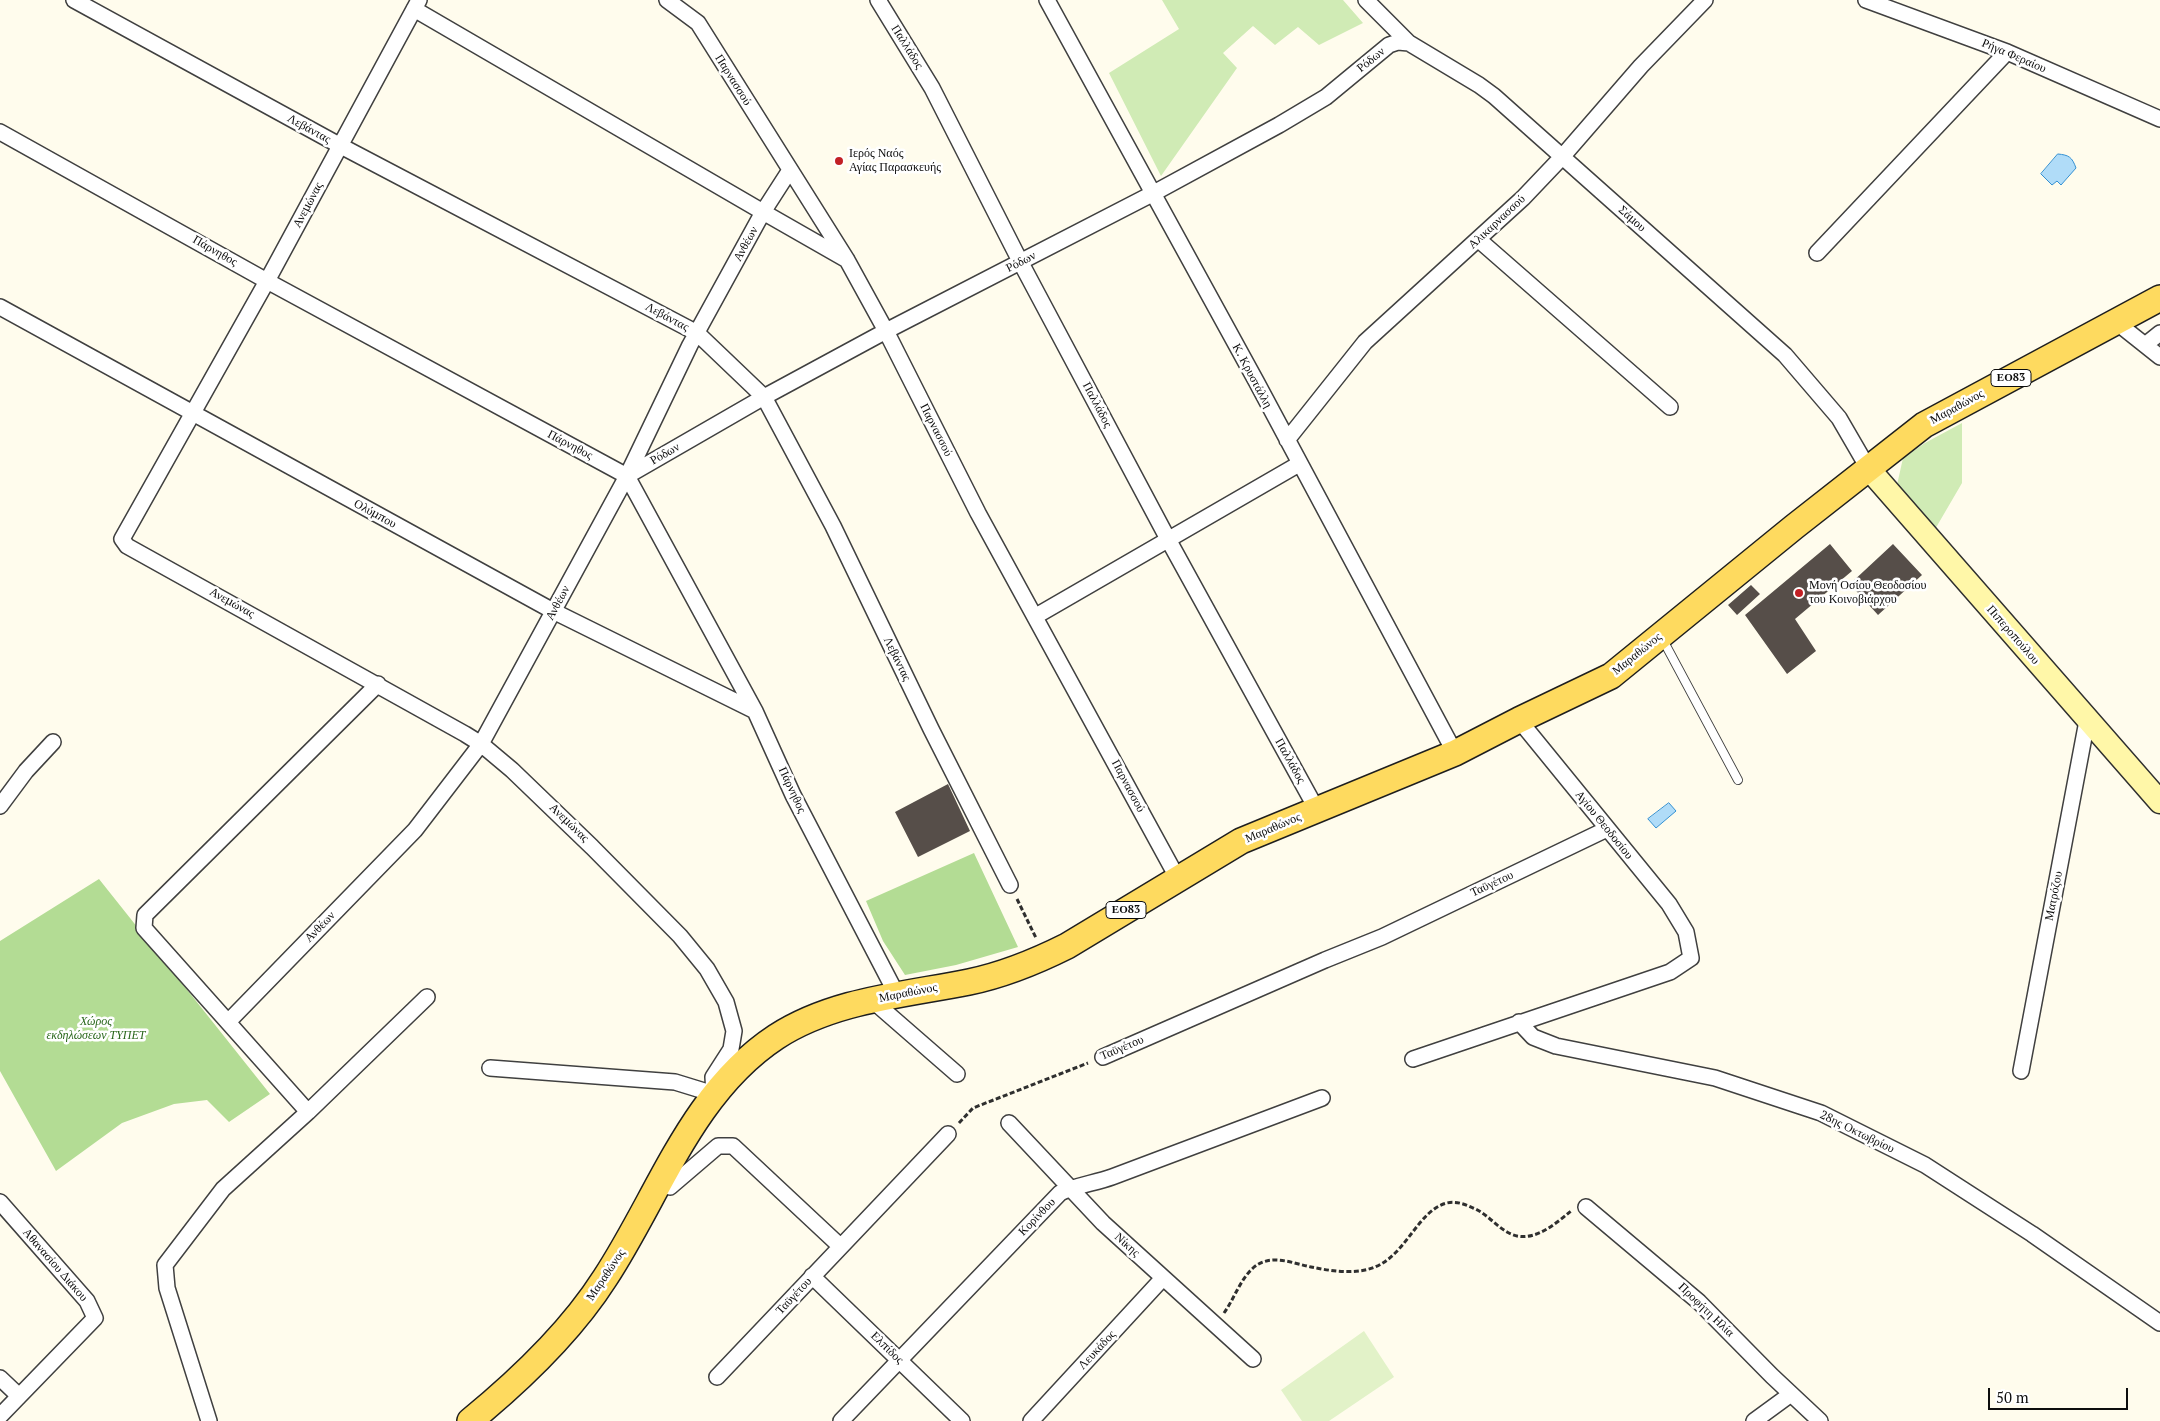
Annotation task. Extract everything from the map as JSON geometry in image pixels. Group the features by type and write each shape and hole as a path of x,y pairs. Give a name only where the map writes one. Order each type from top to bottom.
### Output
{"main road":[{"name":"Μαραθώνος","path":"470,1421 535,1363 584,1307 614,1264 695,1121 714,1094 744,1064 776,1038 807,1020 872,1000 970,982 1046,957 1241,841 1455,753 1611,676 1924,425 2160,298"}],"street":[{"name":"Λεβάντας","path":"74,0 339,145 697,332 764,397 833,526 943,755 1010,885"},
{"name":"Παρνασσού","path":"667,0 698,23 847,260 886,331 978,513 1036,616 1178,879"},
{"name":"Παλλάδος","path":"878,0 932,88 1021,262 1169,541 1317,810"},
{"name":"Κ. Κρυστάλλη","path":"1047,0 1455,753"},
{"name":"Σάμου","path":"1366,0 1409,43 1479,85 1507,108 1785,355 1839,418 1868,468"},
{"name":"Αλικαρνασσού","path":"1287,440 1365,342 1479,240 1562,157 1641,66 1705,0"},
{"name":"Ρήγα Φεραίου","path":"1866,0 2007,52 2160,119"},
{"name":"Ανεμώνας","path":"416,5 267,280 122,539 127,546 378,684 481,744 512,770 592,846 680,936 707,969 726,1002 734,1031 731,1049 713,1077 714,1094"},
{"path":"416,5 763,212 790,170"},
{"name":"Ρόδων","path":"627,476 764,397 886,331 1152,194 1252,140 1326,96 1389,45 1398,42 1409,43"},
{"path":"1817,254 2007,52"},
{"name":"Πάρνηθος","path":"0,132 627,476 755,711 802,813 897,995"},
{"name":"Ανθέων","path":"228,1022 415,830 481,744 627,476 697,332 763,212 847,260"},
{"path":"1479,240 1670,406"},
{"name":"Ολύμπου","path":"0,307 553,612 755,711"},
{"path":"2116,322 2160,357"},
{"path":"2145,345 2160,333"},
{"path":"1036,616 1169,541 1299,464"},
{"name":"Πιπεροπούλου","path":"1868,468 2160,802"},
{"path":"308,1112 144,928 145,915 378,684"},
{"name":"Αγίου Θεοδοσίου","path":"1519,1022 1670,972 1691,958 1686,932 1669,904 1520,720"},
{"name":"Ματρόζου","path":"2021,1071 2088,721"},
{"path":"0,806 26,771 53,742"},
{"name":"Ταϋγέτου","path":"1103,1057 1382,937 1607,829"},
{"path":"209,1421 167,1288 165,1265 223,1189 308,1112 427,998"},
{"path":"872,1000 958,1074"},
{"path":"1414,1059 1519,1022"},
{"name":"28ης Οκτωβρίου","path":"1519,1022 1533,1037 1556,1046 1714,1078 1821,1113 1925,1165 2032,1234 2160,1323"},
{"path":"490,1068 675,1082 714,1094"},
{"name":"Κορίνθου","path":"841,1421 1056,1197 1070,1189 1092,1184 1322,1098"},
{"name":"Νίκης","path":"1008,1123 1103,1224 1253,1359"},
{"name":"Ταϋγέτου","path":"716,1377 948,1134"},
{"path":"660,1184 670,1187 718,1146 733,1146 840,1246"},
{"name":"Αθανασίου Διάκου","path":"0,1202 87,1301 95,1318 0,1416"},
{"name":"Προφήτη Ηλία","path":"1586,1207 1699,1302 1820,1421"},
{"name":"Ελπίδος","path":"812,1276 962,1421"},
{"name":"Λευκάδος","path":"1031,1421 1163,1278"},
{"path":"0,1378 20,1396"},
{"path":"1754,1421 1791,1394"}],"lane":[{"path":"1661,636 1738,780"}],"path":[{"path":"1010,885 1046,957"},
{"name":"Ταϋγέτου","path":"948,1134 974,1108 1103,1057"},
{"path":"1216,1325 1244,1279 1258,1264 1280,1260 1330,1270 1358,1271 1370,1269 1395,1255 1427,1215 1448,1203 1466,1205 1478,1210 1507,1232 1524,1237 1544,1230 1560,1221 1575,1209 1586,1207"}],"green space":[{"path":"1162,0 1343,0 1363,23 1319,45 1298,27 1275,45 1253,26 1223,53 1237,68 1161,176 1109,73 1179,29"},
{"path":"1962,423 1962,483 1934,531 1897,485 1903,458 1925,443"},
{"path":"974,853 1018,947 956,965 905,975 883,941 866,901"},
{"name":"Χώρος εκδηλώσεων ΤΥΠΕΤ","path":"99,879 270,1094 229,1122 207,1100 174,1104 122,1123 56,1171 0,1071 0,941"},
{"path":"1364,1331 1394,1377 1329,1421 1302,1421 1281,1390"}],"water":[{"path":"2058,154 2070,157 2076,168 2061,185 2057,181 2052,185 2041,174"},
{"path":"1669,803 1676,811 1656,828 1648,819"}],"building":[{"name":"Μονή Οσίου Θεοδοσίου του Κοινοβιάρχου","path":"1830,544 1852,571 1795,619 1816,651 1787,674 1745,615"},
{"path":"1893,544 1922,575 1878,615 1850,584"},
{"path":"1751,585 1760,594 1737,615 1728,605"},
{"path":"948,784 970,831 918,857 895,812"}],"place":[{"name":"Ιερός Ναός Αγίας Παρασκευής","path":"839,161"},
{"name":"Μονή Οσίου Θεοδοσίου του Κοινοβιάρχου","path":"1799,593"}]}
